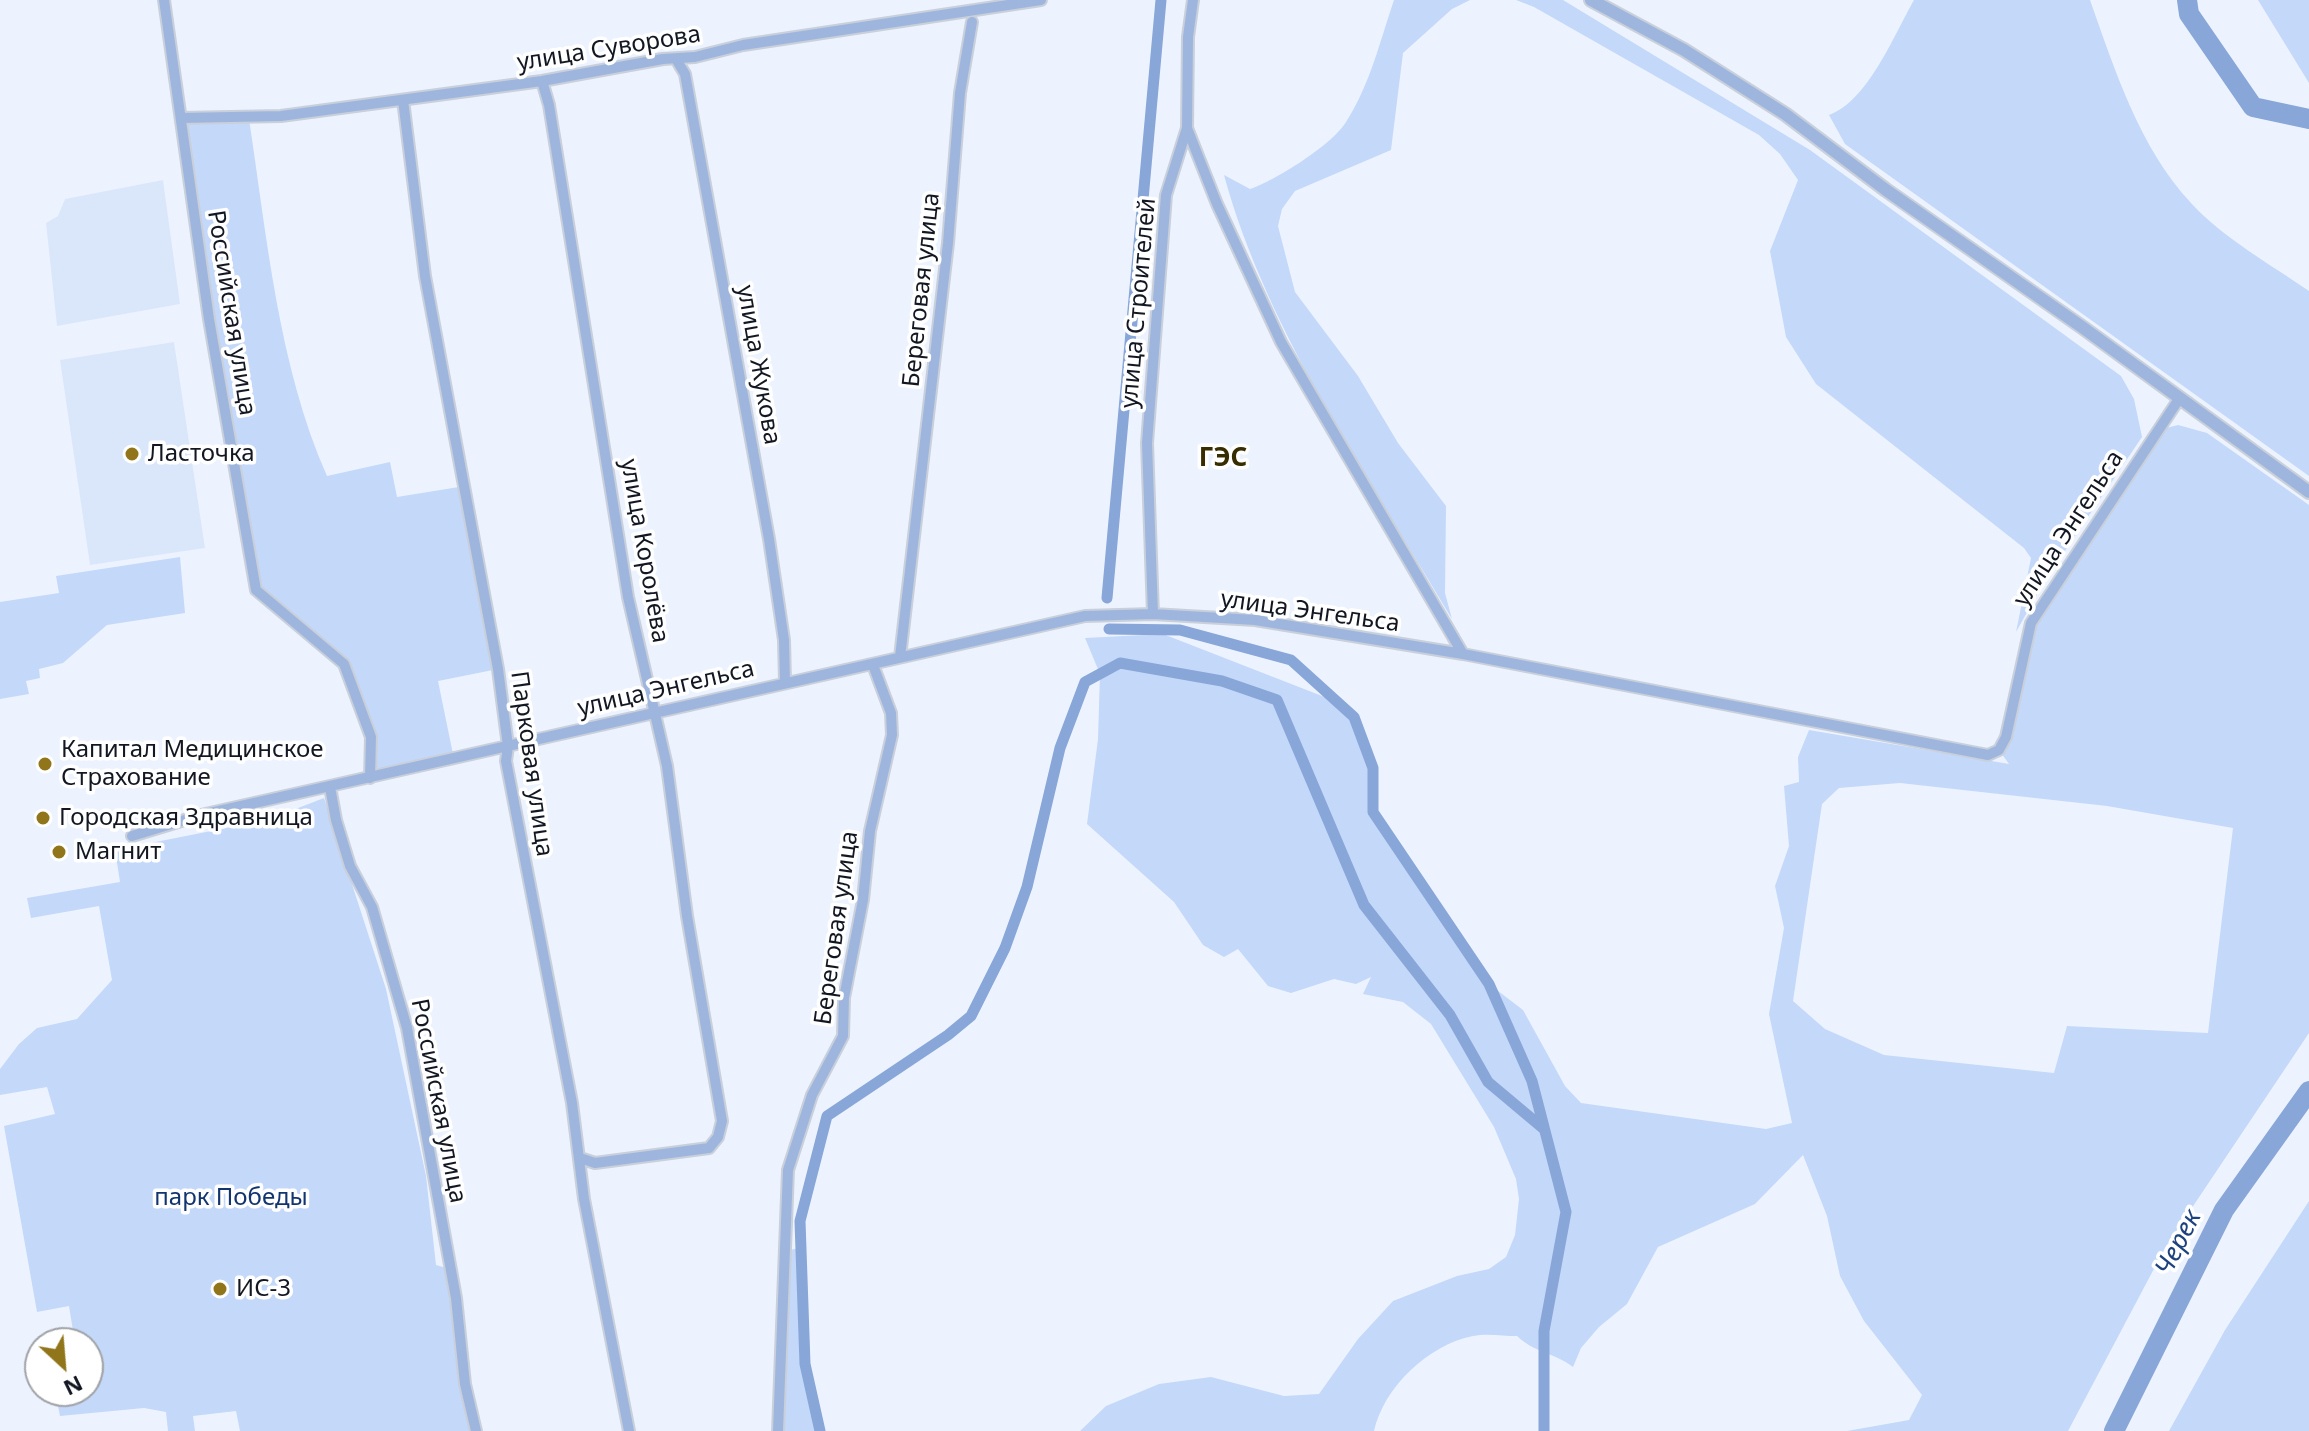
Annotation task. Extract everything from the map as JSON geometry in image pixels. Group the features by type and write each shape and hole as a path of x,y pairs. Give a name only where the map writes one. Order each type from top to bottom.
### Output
{"street":[{"name":"Российская улица","path":"164,0 209,319 256,590 344,664 371,737 370,778"},
{"name":"улица Суворова","path":"181,118 281,116 542,81 1041,0"},
{"name":"улица Строителей","path":"1153,614 1147,443 1166,195 1187,128 1188,37 1193,0"},
{"path":"1591,0 1696,57 1785,114 1886,190 2309,492"},
{"path":"966,10 972,22 985,10"},
{"name":"Береговая улица","path":"900,657 948,243 960,93 972,22"},
{"name":"улица Жукова","path":"676,59 685,74 759,482 784,640 785,682"},
{"name":"улица Королёва","path":"542,81 549,105 628,597 667,766 722,1129 709,1148 595,1163"},
{"name":"Парковая улица","path":"403,100 425,276 456,433 508,746 506,761 572,1103 582,1178 629,1431"},
{"path":"1187,128 1217,204 1281,342 1463,654"},
{"name":"улица Энгельса","path":"132,836 201,815 1057,621 1153,614 1255,620 1463,654 1988,755 1999,750 2006,737 2031,623 2179,399"},
{"name":"Береговая улица","path":"778,1431 788,1170 812,1095 843,1036 844,998 863,900 870,831 892,735 891,713 873,665"},
{"name":"Российская улица","path":"330,787 343,843 372,907 407,1028 456,1298 465,1384 476,1431"},
{"path":"580,1158 595,1163 582,1178"}],"shaded area":[{"path":"163,180 180,304 57,326 46,223 58,216 65,199"},
{"name":"Ласточка","path":"174,342 205,548 90,565 60,360"}],"green space":[{"path":"1394,0 1470,0 1452,9 1403,53 1391,150 1295,191 1282,209 1278,226 1295,292 1358,376 1398,443 1446,506 1445,593 1452,619 1355,459 1293,347 1243,233 1224,175 1250,189 1302,161 1339,131 1368,78"},
{"path":"1516,0 1563,0 1810,150 2121,376 2134,399 2142,437 2044,582 2016,632 2031,558 2024,548 1816,384 1786,337 1770,251 1798,180 1780,154 1759,135 1534,7"},
{"path":"1914,0 2090,0 2130,107 2173,181 2217,228 2309,291 2309,476 1845,144 1829,115 1856,96 1868,82"},
{"path":"2258,0 2309,0 2309,83"},
{"path":"181,118 249,119 276,300 297,390 327,476 390,462 397,497 465,486 498,669 438,681 454,759 370,778 371,737 344,664 256,590"},
{"path":"2178,425 2207,433 2309,505 2309,1033 2165,1248 2068,1431 1847,1431 1909,1420 1922,1395 1864,1321 1840,1276 1827,1216 1803,1155 1755,1204 1658,1247 1627,1304 1599,1327 1581,1348 1573,1367 1530,1346 1517,1336 1478,1335 1440,1348 1410,1370 1387,1399 1374,1431 1080,1431 1106,1406 1159,1384 1211,1377 1284,1396 1319,1394 1358,1339 1393,1301 1457,1276 1489,1269 1506,1257 1515,1235 1519,1199 1516,1179 1494,1127 1431,1024 1403,1002 1363,994 1371,977 1356,984 1334,979 1291,993 1268,986 1238,949 1224,957 1203,945 1174,902 1087,824 1098,739 1100,674 1085,638 1163,634 1340,703 1354,717 1373,768 1373,812 1489,984 1523,1010 1565,1086 1581,1103 1766,1129 1792,1123 1769,1014 1784,928 1775,886 1789,846 1784,786 1799,782 1798,757 1809,730 2009,764 1999,750 2031,623 2158,430","holes":["1900,783 2107,806 2233,828 2208,1033 2067,1026 2054,1073 1884,1055 1825,1029 1793,1001 1822,804 1839,788"]},
{"path":"180,557 185,613 107,625 63,663 39,669 40,678 26,681 29,694 0,699 0,602 59,593 56,576"},
{"name":"парк Победы","path":"324,798 386,989 426,1176 436,1265 450,1269 476,1431 240,1431 236,1411 193,1416 195,1431 168,1431 166,1412 144,1408 60,1416 58,1407 104,1407 104,1327 72,1327 69,1306 37,1312 4,1126 55,1114 47,1087 0,1095 0,1069 19,1044 37,1028 77,1019 112,980 99,906 31,918 27,898 120,882 115,850 267,820"},
{"path":"2309,1201 2309,1431 2169,1431 2225,1330"},
{"path":"800,1248 805,1364 820,1431 778,1431 784,1251"}],"waterway":[{"path":"1107,598 1161,0"},
{"name":"Черек","path":"2187,0 2189,14 2253,107 2309,119"},
{"path":"1109,629 1180,630 1291,660 1354,717 1373,768 1373,812 1489,984 1532,1081 1566,1212 1544,1331 1544,1431"},
{"path":"820,1431 805,1364 800,1221 827,1116 948,1035 971,1016 1005,948 1027,887 1060,748 1085,682 1120,663 1222,681 1277,700 1364,905 1450,1015 1488,1082 1544,1129"},
{"name":"Черек","path":"2114,1431 2224,1210 2309,1091"}],"place":[{"name":"Ласточка","path":"132,454"},
{"name":"Капитал Медицинское Страхование","path":"45,764"},
{"name":"Городская Здравница","path":"43,818"},
{"name":"Магнит","path":"59,852"},
{"name":"ИС-3","path":"220,1289"}],"district":[{"name":"ГЭС","path":"1223,459"}]}
